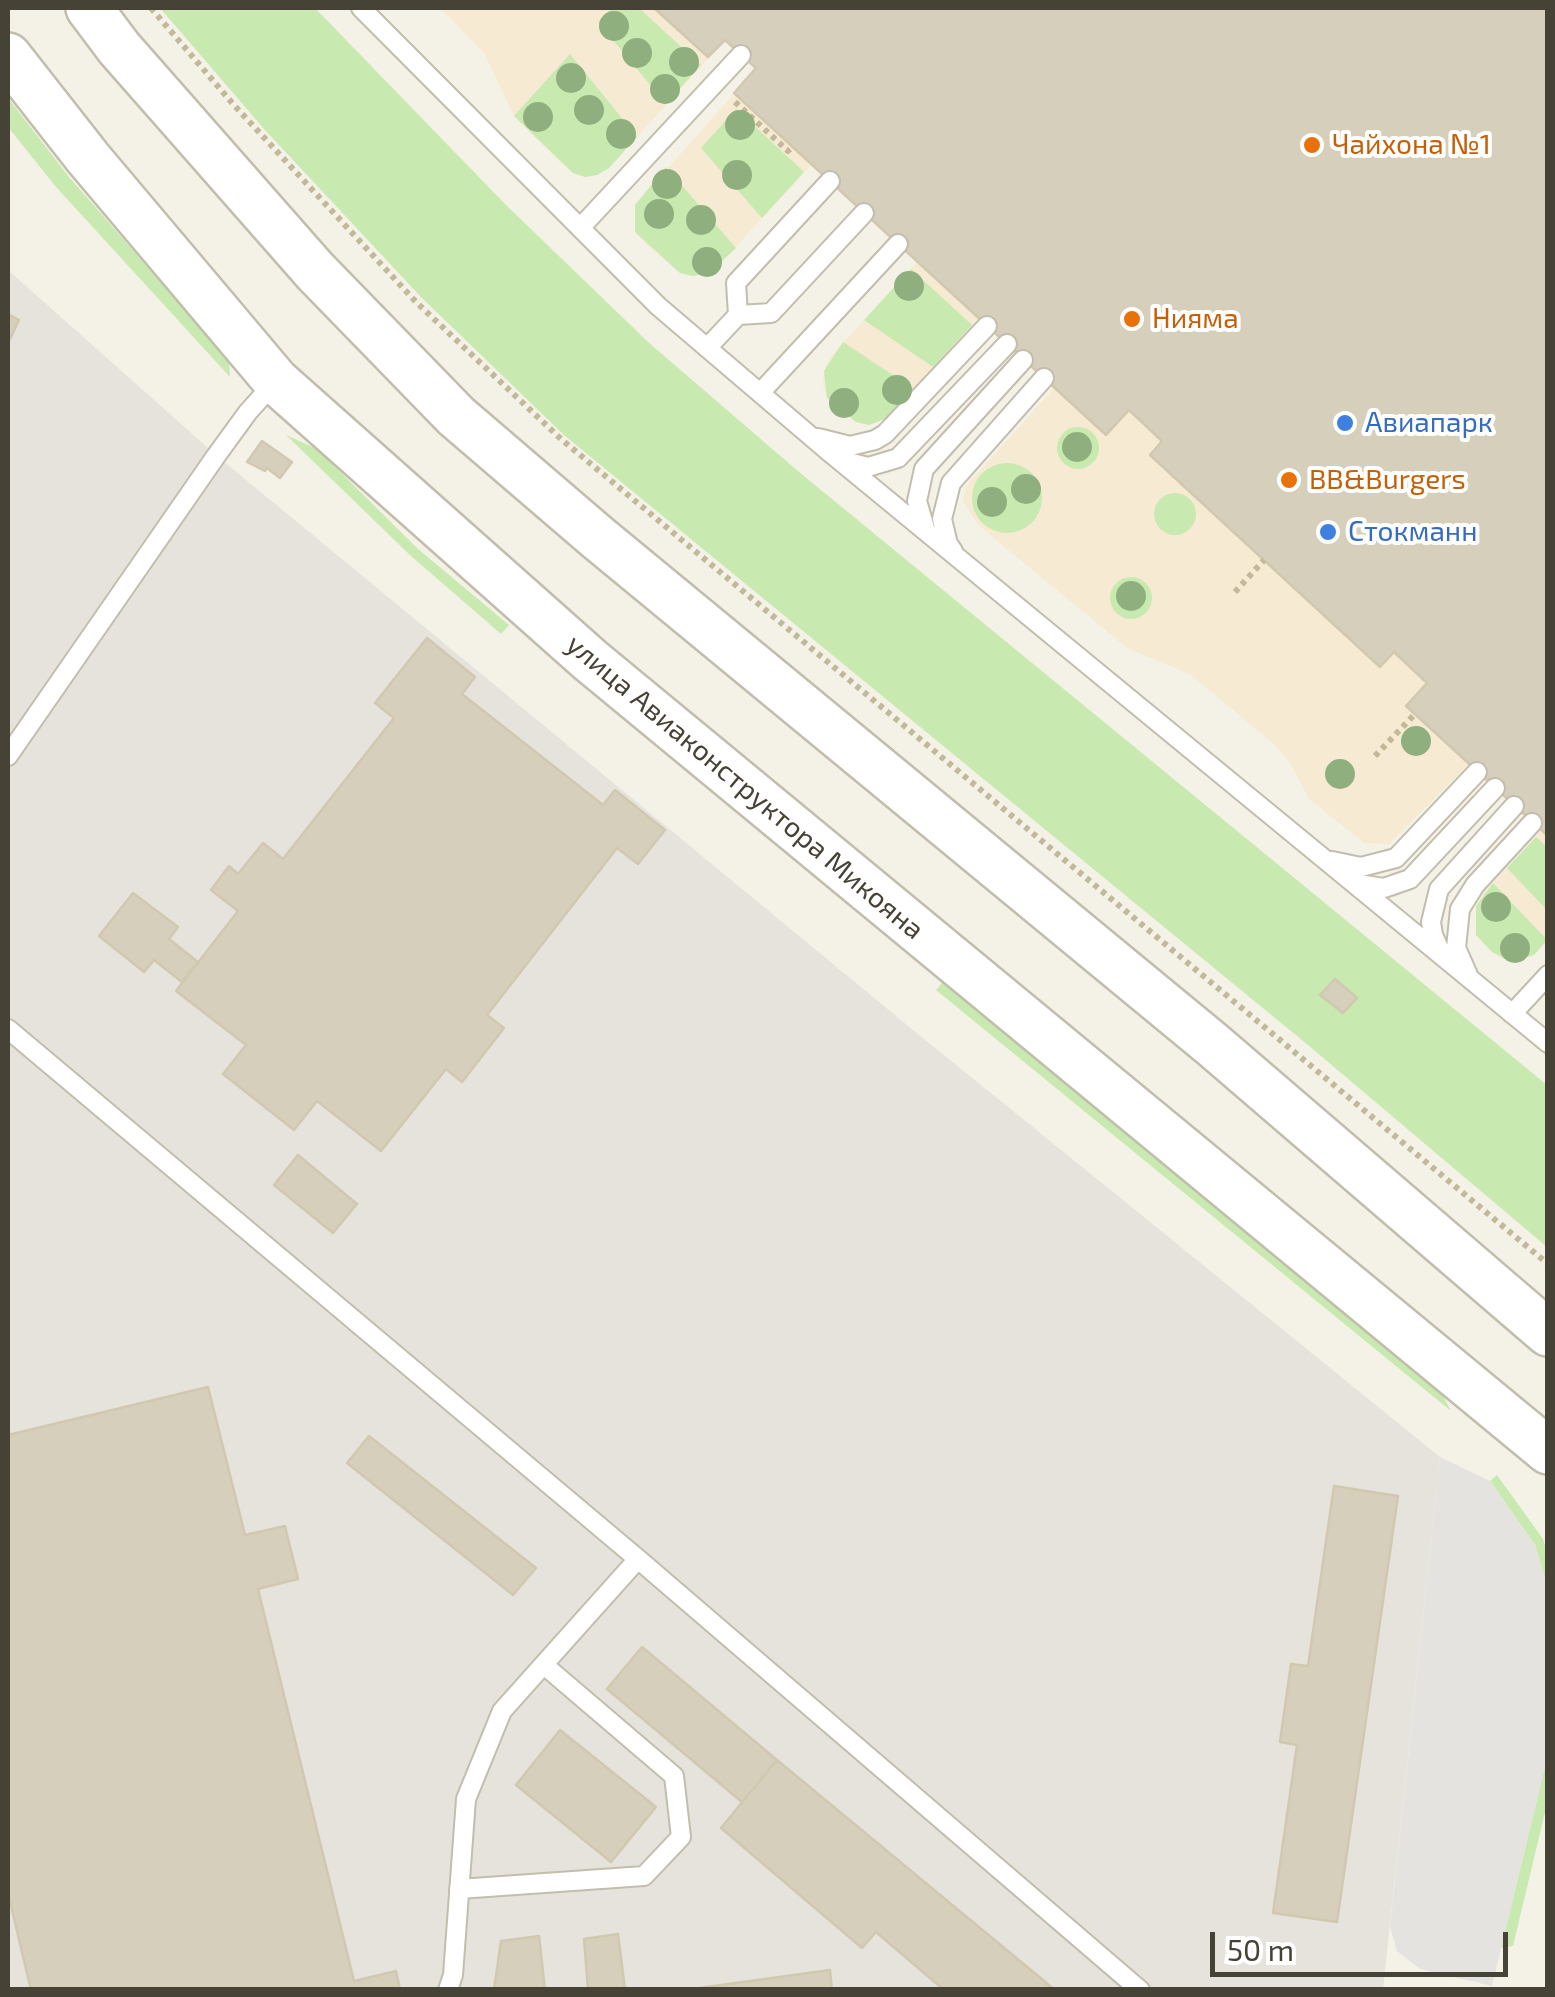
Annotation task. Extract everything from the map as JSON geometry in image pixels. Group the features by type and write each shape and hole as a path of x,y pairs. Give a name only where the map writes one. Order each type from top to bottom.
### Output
{"street":[{"path":"89,8 119,48 315,271 456,416 1213,1045 1548,1333"},
{"name":"улица Авиаконструктора Микояна","path":"8,56 88,158 276,381 590,660 1548,1452"}],"lane":[{"path":"361,8 658,306 1548,1043"},
{"path":"580,228 741,55"},
{"path":"738,315 736,283 830,182"},
{"path":"707,348 738,315 771,313 864,213"},
{"path":"760,393 898,244"},
{"path":"801,428 837,445 874,440 896,424 987,326"},
{"path":"828,450 858,466 878,467 898,458 1007,344"},
{"path":"936,539 918,513 917,491 924,469 1024,360"},
{"path":"964,562 948,544 942,520 951,483 1044,378"},
{"path":"8,756 216,456 276,381"},
{"path":"1318,854 1338,863 1360,866 1396,858 1477,772"},
{"path":"1344,876 1374,888 1392,887 1410,879 1496,788"},
{"path":"1450,962 1441,954 1433,935 1432,912 1439,889 1514,806"},
{"path":"1479,986 1460,962 1456,948 1460,909 1475,885 1532,823"},
{"path":"1512,1014 1548,975"},
{"path":"8,1029 638,1559 1140,1990"},
{"path":"448,1990 453,1975 466,1799 502,1711 638,1559"},
{"path":"459,1889 644,1876 681,1837 674,1776 544,1664"}],"path":[{"path":"151,8 233,104 416,302 561,439 1548,1264"},
{"path":"739,97 735,102 788,151 792,146"},
{"path":"1235,592 1264,560"},
{"path":"1375,756 1414,714"}],"shaded area":[{"name":"Авиапарк","path":"440,8 1547,8 1547,942 1534,955 1518,960 1492,952 1476,935 1476,906 1484,893 1541,831 1469,764 1389,844 1364,843 1309,799 1290,763 1275,745 1191,675 1127,648 978,525 963,502 966,486 1054,388 979,318 885,419 869,425 856,422 834,407 823,385 831,356 917,262 812,164 710,272 693,276 680,273 635,232 635,205 756,69 725,40 609,168 585,177 562,164 514,116 484,53"},
{"path":"8,270 217,456 913,1030 1440,1457 1383,1989 8,1989"},
{"path":"1440,1457 1490,1481 1535,1545 1547,1585 1547,1758 1492,1986 1420,1969 1397,1951 1390,1927"}],"green space":[{"path":"160,8 315,8 506,205 648,342 799,472 1547,1085 1547,1247 1308,1045 564,435 421,297 265,130"},
{"path":"612,8 639,8 701,65 666,104 598,22"},
{"path":"570,54 637,137 609,168 597,175 573,173 514,116"},
{"path":"8,98 69,177 221,345 229,362 230,377 57,188 8,127"},
{"path":"736,109 804,172 762,218 701,148"},
{"path":"666,167 736,248 710,272 693,276 680,273 635,232 635,205"},
{"path":"911,269 972,325 933,367 864,320"},
{"path":"843,342 914,389 885,419 869,425 856,422 827,398 824,371"},
{"path":"1078,427 1093,433 1099,448 1093,463 1078,469 1063,463 1057,448 1063,433"},
{"path":"286,435 317,449 418,549 509,625 501,634 411,556"},
{"path":"1007,463 1032,473 1042,498 1032,523 1007,533 982,523 972,498 982,473"},
{"path":"1175,493 1190,499 1196,514 1190,529 1175,535 1160,529 1154,514 1160,499"},
{"path":"1131,577 1146,583 1152,598 1146,613 1131,619 1116,613 1110,598 1116,583"},
{"path":"1536,837 1547,847 1547,910 1507,868"},
{"path":"1493,883 1547,940 1534,955 1505,959 1476,935 1476,906"},
{"path":"943,982 1439,1388 1451,1411 936,990"},
{"path":"1497,1475 1543,1539 1547,1585 1535,1545 1490,1481"},
{"path":"1547,1758 1547,1804 1513,1946 1501,1948"}],"building":[{"name":"Авиапарк","path":"654,8 1548,8 1548,836 1406,706 1427,683 1394,652 1380,667 1150,455 1162,441 1129,410 1106,435 734,93 756,68 725,40 708,57"},
{"path":"8,314 19,320 8,343"},
{"path":"262,441 292,462 280,478 267,468 265,471 247,462"},
{"path":"427,638 475,677 462,694 603,805 615,790 665,830 638,864 617,848 487,1015 504,1028 462,1082 446,1069 381,1151 317,1101 294,1130 223,1074 246,1045 176,991 238,911 211,890 229,866 238,874 263,843 283,859 394,718 375,703"},
{"path":"133,893 178,927 169,939 198,962 182,982 154,960 144,972 99,936"},
{"path":"1335,979 1357,998 1343,1013 1320,995"},
{"path":"298,1155 357,1204 333,1233 274,1185"},
{"path":"208,1387 245,1535 285,1526 298,1579 258,1589 354,1981 396,1971 400,1990 31,1990 8,1893 8,1435"},
{"path":"369,1436 536,1568 513,1595 347,1463"},
{"path":"1334,1486 1398,1496 1337,1922 1273,1913 1297,1745 1280,1742 1291,1664 1308,1666"},
{"path":"642,1647 777,1760 742,1802 607,1689"},
{"path":"560,1730 656,1807 611,1862 516,1785"},
{"path":"777,1760 1055,1990 944,1990 876,1932 862,1948 721,1828"},
{"path":"618,1934 625,1990 588,1990 584,1939"},
{"path":"539,1936 545,1990 494,1990 501,1941"},
{"path":"830,1970 832,1990 685,1990"}],"place":[{"name":"Чайхона №1","path":"1312,145"},
{"name":"Нияма","path":"1132,319"},
{"name":"Авиапарк","path":"1345,423"},
{"name":"BB&Burgers","path":"1289,480"},
{"name":"Стокманн","path":"1328,532"}]}
